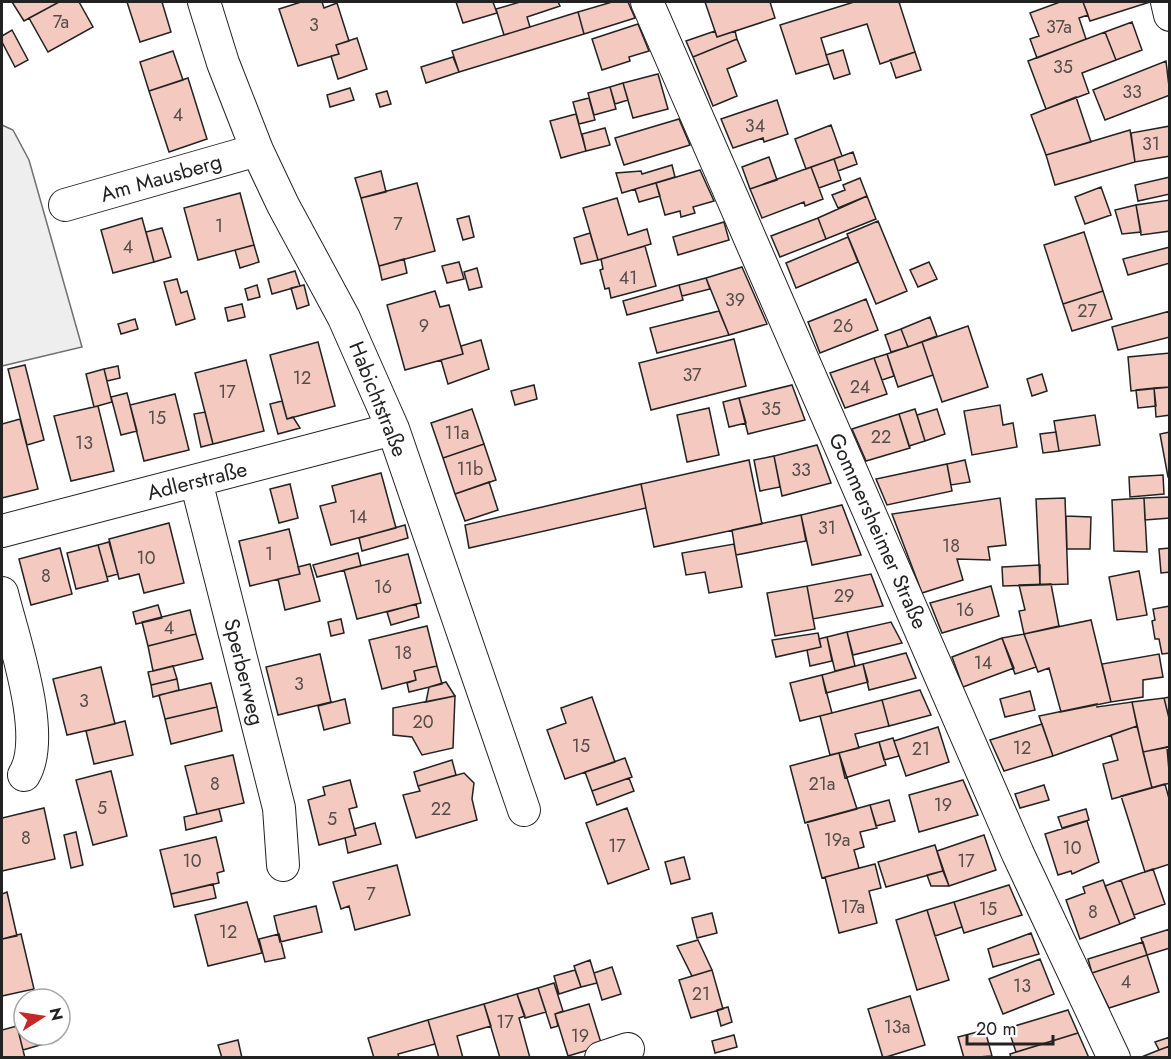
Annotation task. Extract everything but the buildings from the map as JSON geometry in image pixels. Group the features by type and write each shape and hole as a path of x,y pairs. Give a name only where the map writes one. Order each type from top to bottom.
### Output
{"street":[{"name":"Habichtstraße","path":"204,2 223,63 257,150 283,205 344,318 393,429 524,810"},
{"name":"Gommersheimer Straße","path":"647,2 1018,854 1114,1058"},
{"path":"1167,2 1170,15"},
{"name":"Am Mausberg","path":"65,205 257,150"},
{"name":"Adlerstraße","path":"2,531 393,429"},
{"name":"Sperberweg","path":"196,481 279,808 284,865"},
{"path":"2,593 32,721 33,750 30,765 24,775"}],"shaded area":[{"path":"2,125 13,130 29,160 82,347 2,366"}]}
